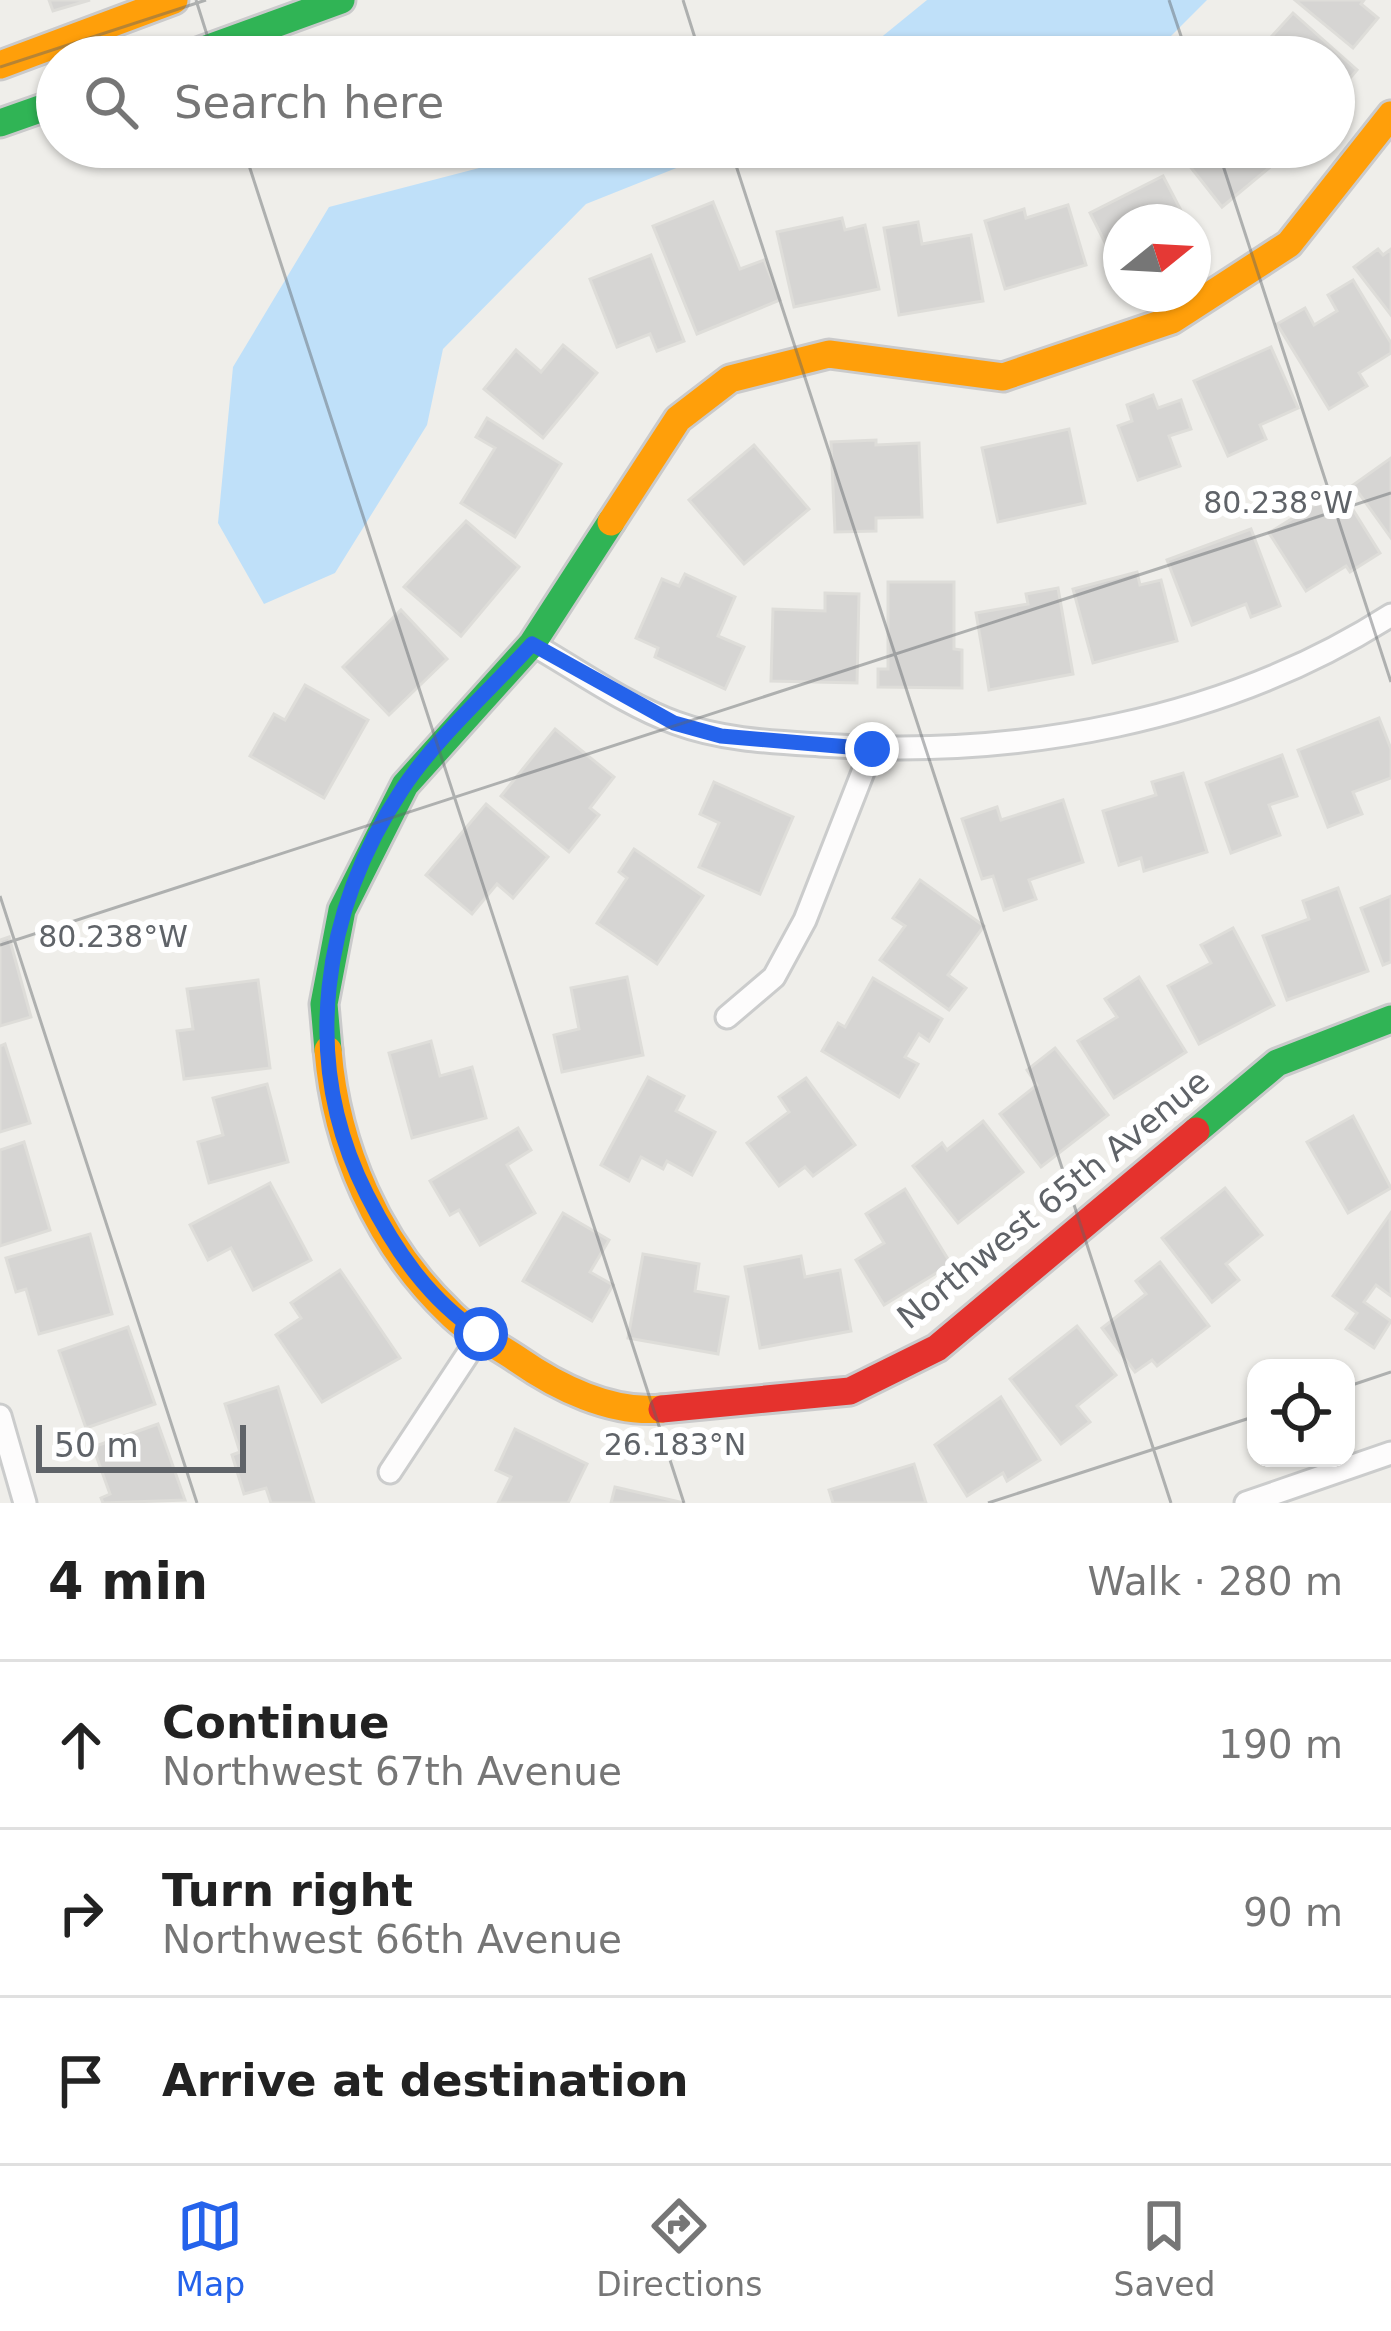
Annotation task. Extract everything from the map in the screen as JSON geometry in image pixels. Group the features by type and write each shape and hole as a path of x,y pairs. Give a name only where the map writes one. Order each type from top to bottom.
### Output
{"street":[{"path":"78,36 174,0"},
{"path":"242,36 341,0"},
{"path":"0,65 36,52"},
{"path":"1,120 36,109"},
{"name":"Northwest 65th Avenue","path":"1355,161 1391,116"},
{"name":"Northwest 65th Avenue","path":"1350,168 1289,244 1172,320 1003,377 830,354 730,379 678,419 532,644 405,785 342,910 324,1004 333,1109 354,1169 393,1245 450,1314 561,1389 650,1410 850,1391 938,1348 1277,1063 1391,1018"},
{"path":"532,644 674,723 721,736 872,749 1006,746 1114,726 1244,688 1355,638 1391,615"},
{"path":"727,1017 774,977 795,939 842,836 872,749"},
{"path":"390,1472 481,1334"},
{"path":"0,1416 26,1503"},
{"path":"1246,1503 1391,1453"}],"water":[{"path":"927,0 1207,0 1171,36 883,36"},
{"path":"479,168 676,168 586,204 443,349 427,425 335,573 264,604 218,523 233,367 329,207"}],"building":[{"path":"49,0 90,0 53,11"},
{"path":"1295,0 1364,0 1361,4 1378,18 1355,46 1355,36 1338,36"},
{"path":"1293,13 1319,36 1272,36"},
{"path":"1191,168 1269,168 1222,207"},
{"path":"1163,176 1178,204 1108,204"},
{"path":"713,202 740,269 764,260 780,300 697,334 653,226"},
{"path":"1068,205 1086,265 1005,289 985,221 1024,209 1026,218"},
{"path":"1103,206 1103,239 1090,213"},
{"path":"842,218 845,230 865,225 879,289 794,307 777,232"},
{"path":"918,222 922,244 971,235 983,301 899,315 884,228"},
{"path":"1378,249 1383,255 1391,249 1391,315 1354,267"},
{"path":"651,255 684,341 657,351 650,334 617,347 590,279"},
{"path":"1353,280 1391,343 1391,353 1359,373 1367,386 1329,409 1277,324 1305,308 1314,325 1337,311 1328,295"},
{"path":"563,345 597,373 543,438 484,389 516,350 541,372"},
{"path":"1271,347 1298,408 1260,425 1266,439 1228,456 1194,381"},
{"path":"1153,395 1158,408 1181,400 1191,429 1169,436 1180,466 1138,480 1118,426 1132,421 1127,405"},
{"path":"487,418 561,464 515,537 461,503 495,448 476,437"},
{"path":"1069,429 1085,503 998,522 982,448"},
{"path":"876,440 876,445 919,443 922,517 876,518 876,531 835,532 831,442"},
{"path":"754,445 809,509 744,564 689,500"},
{"path":"1391,458 1391,538 1353,485"},
{"path":"1340,489 1380,553 1350,572 1346,566 1306,591 1269,533"},
{"path":"466,521 519,567 461,636 404,587"},
{"path":"1251,529 1280,606 1251,617 1246,604 1192,625 1167,560"},
{"path":"1137,572 1140,585 1161,580 1177,641 1093,663 1073,589"},
{"path":"685,574 735,597 718,636 744,647 725,689 655,657 658,648 636,638 662,579 679,586"},
{"path":"888,582 954,582 954,649 962,650 962,688 878,687 878,669 888,669"},
{"path":"1058,588 1073,674 989,690 976,613 1028,604 1026,594"},
{"path":"825,593 859,594 857,683 771,681 773,609 825,611"},
{"path":"401,610 447,659 389,715 343,667"},
{"path":"305,685 368,720 324,798 250,756 274,714 285,720"},
{"path":"1379,718 1391,749 1391,778 1353,792 1362,814 1328,827 1298,750"},
{"path":"555,729 614,777 590,808 599,815 569,852 501,796"},
{"path":"1282,755 1297,796 1269,805 1280,835 1231,853 1206,783"},
{"path":"1183,773 1207,852 1144,871 1141,858 1119,865 1103,811 1156,795 1152,782"},
{"path":"714,782 793,817 760,894 699,867 719,823 700,814"},
{"path":"1063,800 1083,862 1029,880 1036,899 1004,910 993,876 982,879 962,819 997,807 1001,820"},
{"path":"486,804 548,857 513,898 497,884 472,914 426,875"},
{"path":"634,849 703,896 657,964 597,923 627,878 619,872"},
{"path":"920,880 984,926 948,975 966,988 949,1010 880,960 905,926 893,918"},
{"path":"1338,888 1368,971 1287,1000 1263,936 1309,919 1303,901"},
{"path":"1391,896 1391,962 1383,965 1361,908"},
{"path":"1233,928 1274,1005 1199,1044 1168,986 1211,963 1201,945"},
{"path":"9,937 31,1017 0,1026 0,940"},
{"path":"627,977 643,1055 562,1072 554,1035 579,1029 571,988"},
{"path":"1139,977 1186,1052 1114,1098 1078,1041 1117,1017 1105,999"},
{"path":"873,978 942,1019 929,1041 919,1034 905,1057 918,1064 899,1097 822,1051 838,1023 845,1027"},
{"path":"258,980 270,1068 184,1079 177,1031 193,1029 187,989"},
{"path":"431,1041 440,1076 472,1067 486,1118 412,1138 389,1053"},
{"path":"5,1044 30,1123 0,1132 0,1046"},
{"path":"1055,1048 1108,1115 1041,1167 1000,1114 1037,1085 1027,1070"},
{"path":"648,1077 684,1096 676,1111 715,1132 692,1175 667,1161 663,1169 641,1157 629,1181 601,1165"},
{"path":"806,1078 855,1145 813,1176 805,1167 779,1186 747,1143 789,1112 779,1097"},
{"path":"267,1084 288,1162 209,1183 198,1142 223,1135 213,1098"},
{"path":"1353,1116 1391,1188 1348,1213 1307,1142"},
{"path":"983,1121 1023,1172 958,1223 913,1166 942,1143 947,1150"},
{"path":"518,1128 531,1150 507,1165 535,1213 480,1245 459,1210 450,1215 430,1181"},
{"path":"24,1142 50,1230 0,1246 0,1150"},
{"path":"270,1183 311,1260 253,1290 231,1248 208,1260 190,1225"},
{"path":"1225,1188 1262,1235 1226,1264 1239,1280 1212,1302 1162,1238"},
{"path":"905,1189 951,1264 884,1305 856,1260 884,1243 866,1214"},
{"path":"563,1213 609,1240 590,1272 613,1285 592,1321 523,1281"},
{"path":"1390,1214 1391,1296 1376,1285 1364,1302 1391,1321 1374,1348 1346,1329 1357,1313 1333,1296"},
{"path":"90,1234 112,1314 39,1334 26,1289 16,1292 6,1258"},
{"path":"643,1254 699,1264 695,1291 728,1297 718,1354 628,1338"},
{"path":"801,1256 805,1277 840,1270 851,1331 760,1348 745,1267"},
{"path":"1160,1262 1209,1326 1157,1366 1152,1360 1135,1372 1102,1328 1146,1294 1136,1281"},
{"path":"340,1270 400,1358 322,1402 276,1335 301,1318 291,1303"},
{"path":"1077,1326 1116,1375 1077,1406 1090,1422 1061,1444 1010,1379"},
{"path":"128,1327 155,1404 86,1428 59,1351"},
{"path":"278,1387 314,1503 271,1503 266,1488 244,1494 232,1455 240,1452 225,1404"},
{"path":"1001,1397 1040,1460 1007,1481 1003,1473 967,1496 935,1445"},
{"path":"158,1424 185,1500 103,1503 101,1498 110,1494 93,1447"},
{"path":"515,1429 587,1464 568,1503 498,1503 511,1477 496,1470"},
{"path":"914,1464 926,1503 833,1503 829,1490"},
{"path":"615,1487 684,1503 611,1503"}],"traffic: fast":[{"path":"242,36 341,0"},
{"path":"0,123 36,110"},
{"path":"328,1050 324,1004 342,910 405,785 532,644 611,522"},
{"path":"1196,1131 1277,1063 1391,1019"}],"traffic: slow":[{"path":"78,36 174,0"},
{"path":"0,65 36,52"},
{"path":"1355,161 1391,115"},
{"path":"611,522 678,419 730,379 829,354 1003,377 1172,320 1289,244 1349,168"},
{"path":"328,1050 340,1122 364,1192 423,1285 464,1325 549,1379 604,1403 662,1409"}],"traffic: jam":[{"path":"662,1409 850,1391 937,1348 1196,1131"}],"route":[{"path":"481,1334 450,1314 393,1245 354,1169 333,1109 324,1004 342,910 405,785 532,644 674,723 721,736 872,749"}]}
